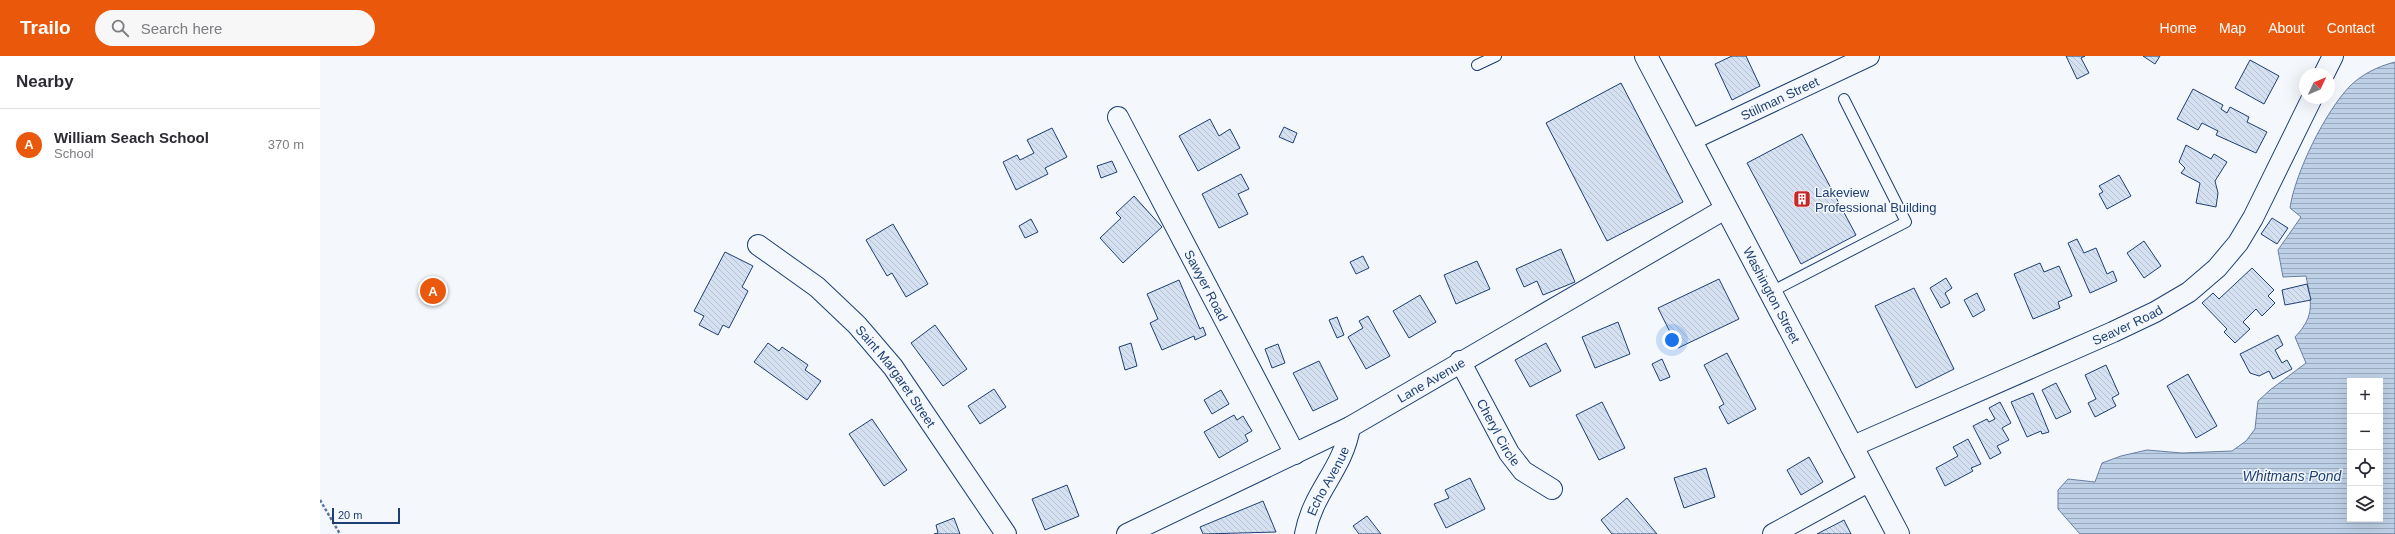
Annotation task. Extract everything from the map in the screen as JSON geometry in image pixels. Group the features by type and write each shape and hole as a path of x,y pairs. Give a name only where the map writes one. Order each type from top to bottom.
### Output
{"main road":[{"name":"Washington Street","path":"1646,56 1868,482 1898,534"}],"street":[{"name":"Stillman Street","path":"1691,140 1869,56"},
{"path":"2327,68 2333,56"},
{"name":"Seaver Road","path":"1850,447 2113,332 2155,312 2189,292 2217,268 2238,243 2309,104"},
{"name":"Sawyer Road","path":"1118,117 1295,454"},
{"name":"Lane Avenue","path":"1127,534 1350,427 1725,209"},
{"name":"Saint Margaret Street","path":"758,245 817,287 857,325 892,367 1006,534"},
{"name":"Cheryl Circle","path":"1460,362 1509,454 1523,471 1552,489"},
{"name":"Echo Avenue","path":"1305,534 1312,507 1341,460 1347,444 1350,427"},
{"path":"1781,532 1868,482"}],"lane":[{"path":"1477,65 1496,56"},
{"path":"1769,293 1906,222 1844,99"}],"path":[{"path":"320,500 340,534"}],"water":[{"name":"Whitmans Pond","path":"2395,62 2395,534 2080,534 2058,509 2058,490 2068,479 2095,482 2102,463 2121,456 2147,450 2182,453 2232,451 2246,441 2255,429 2258,401 2306,363 2295,337 2302,329 2309,315 2310,301 2306,276 2283,277 2278,250 2301,217 2290,208 2293,194 2312,144 2321,127 2340,97 2350,86 2377,68"}],"building":[{"path":"1732,56 1746,56 1760,86 1732,100 1715,64"},
{"path":"2066,56 2085,56 2081,58 2089,73 2077,79"},
{"path":"2143,56 2160,56 2155,64"},
{"path":"2250,60 2279,76 2264,104 2235,88"},
{"path":"1621,83 1683,202 1607,241 1546,123"},
{"path":"2193,89 2223,105 2221,109 2227,113 2230,107 2249,117 2247,122 2267,132 2256,153 2216,135 2218,131 2202,123 2198,130 2177,119"},
{"path":"1210,119 1219,136 1230,129 1240,148 1198,171 1179,136"},
{"path":"1284,127 1297,133 1293,143 1279,137"},
{"path":"1052,128 1067,157 1045,168 1048,174 1016,190 1003,162 1017,155 1020,160 1034,153 1027,140"},
{"name":"Lakeview Professional Building","path":"1802,134 1856,235 1801,264 1747,163"},
{"path":"2186,145 2211,159 2214,154 2227,162 2215,181 2218,193 2216,207 2196,203 2200,183 2181,173 2185,168 2179,162"},
{"path":"1112,161 1117,172 1101,178 1097,166"},
{"path":"1241,174 1249,189 1238,194 1248,214 1219,228 1202,194"},
{"path":"2119,175 2131,196 2107,209 2099,194 2103,192 2099,186"},
{"path":"1134,196 1162,227 1123,263 1100,238 1121,218 1116,213"},
{"path":"2272,218 2288,228 2277,244 2261,234"},
{"path":"1031,219 1038,232 1025,238 1019,226"},
{"path":"893,224 928,284 906,297 892,273 887,276 866,240"},
{"path":"2077,239 2084,253 2096,248 2107,274 2113,271 2117,281 2090,293 2068,243"},
{"path":"2144,241 2161,266 2144,278 2127,253"},
{"path":"1561,249 1575,282 1543,295 1537,281 1524,287 1516,269"},
{"path":"725,252 753,266 742,287 748,291 729,328 723,325 718,335 699,325 704,316 694,311"},
{"path":"1363,256 1369,268 1356,274 1350,262"},
{"path":"1477,261 1490,289 1456,304 1444,275"},
{"path":"2040,263 2044,272 2059,266 2072,296 2058,302 2060,308 2033,319 2014,274"},
{"path":"2252,268 2274,290 2268,296 2275,303 2262,316 2256,309 2243,322 2250,329 2235,343 2224,332 2227,329 2202,303 2213,293 2219,299"},
{"path":"1946,278 1952,288 1945,293 1950,303 1941,308 1930,288"},
{"path":"1719,279 1739,319 1678,348 1658,308"},
{"path":"1179,280 1200,329 1203,327 1206,335 1195,340 1194,336 1162,350 1150,323 1158,319 1147,294"},
{"path":"2307,284 2311,300 2285,305 2282,290"},
{"path":"1914,288 1954,369 1916,388 1875,306"},
{"path":"1977,293 1985,310 1973,317 1964,300"},
{"path":"1420,295 1436,322 1409,338 1393,311"},
{"path":"1368,316 1390,356 1366,369 1348,337 1363,328 1359,321"},
{"path":"1337,317 1344,335 1337,338 1329,320"},
{"path":"1618,322 1630,354 1595,368 1582,337"},
{"path":"935,325 967,369 943,386 911,343"},
{"path":"2278,335 2283,345 2275,350 2282,363 2287,360 2292,369 2273,379 2269,371 2259,376 2250,373 2240,354"},
{"path":"768,343 779,351 782,347 808,365 805,370 821,381 807,400 754,362"},
{"path":"1131,343 1137,366 1125,370 1119,347"},
{"path":"1546,343 1561,371 1530,387 1515,360"},
{"path":"1278,344 1285,363 1272,368 1265,349"},
{"path":"1727,353 1756,409 1728,424 1719,407 1724,404 1704,365"},
{"path":"1662,359 1670,377 1660,381 1652,364"},
{"path":"1319,361 1338,399 1313,411 1293,373"},
{"path":"2106,365 2119,394 2112,398 2116,406 2095,417 2088,403 2096,399 2085,375"},
{"path":"2188,374 2217,426 2196,438 2167,386"},
{"path":"2056,383 2071,412 2056,419 2042,390"},
{"path":"994,389 1006,407 980,424 968,406"},
{"path":"1221,390 1229,404 1212,414 1204,400"},
{"path":"2033,393 2049,432 2042,434 2041,431 2027,437 2011,402"},
{"path":"1602,402 1625,448 1599,460 1576,415"},
{"path":"2000,402 2011,423 2002,428 2009,440 1997,446 2001,453 1990,459 1973,426 1987,419 1989,422 1995,419 1989,408"},
{"path":"1234,415 1237,420 1243,416 1252,431 1245,435 1248,441 1219,458 1204,432"},
{"path":"872,419 907,470 884,486 849,434"},
{"path":"1968,439 1981,464 1971,468 1973,471 1945,486 1936,468 1958,456 1953,447"},
{"path":"1809,457 1823,482 1801,495 1787,470"},
{"path":"1706,468 1715,497 1684,508 1674,478"},
{"path":"1470,478 1485,509 1446,528 1434,504 1449,498 1445,490"},
{"path":"1067,485 1079,516 1045,530 1032,499"},
{"path":"1627,498 1657,534 1612,534 1601,520"},
{"path":"1263,501 1276,532 1203,534 1200,527"},
{"path":"1367,516 1381,534 1359,534 1353,526"},
{"path":"954,518 960,534 934,534 938,533 936,525"},
{"path":"1844,520 1851,534 1817,534"}],"place":[{"name":"Lakeview Professional Building","path":"1802,199"},
{"name":"William Seach School","path":"433,291"}]}
